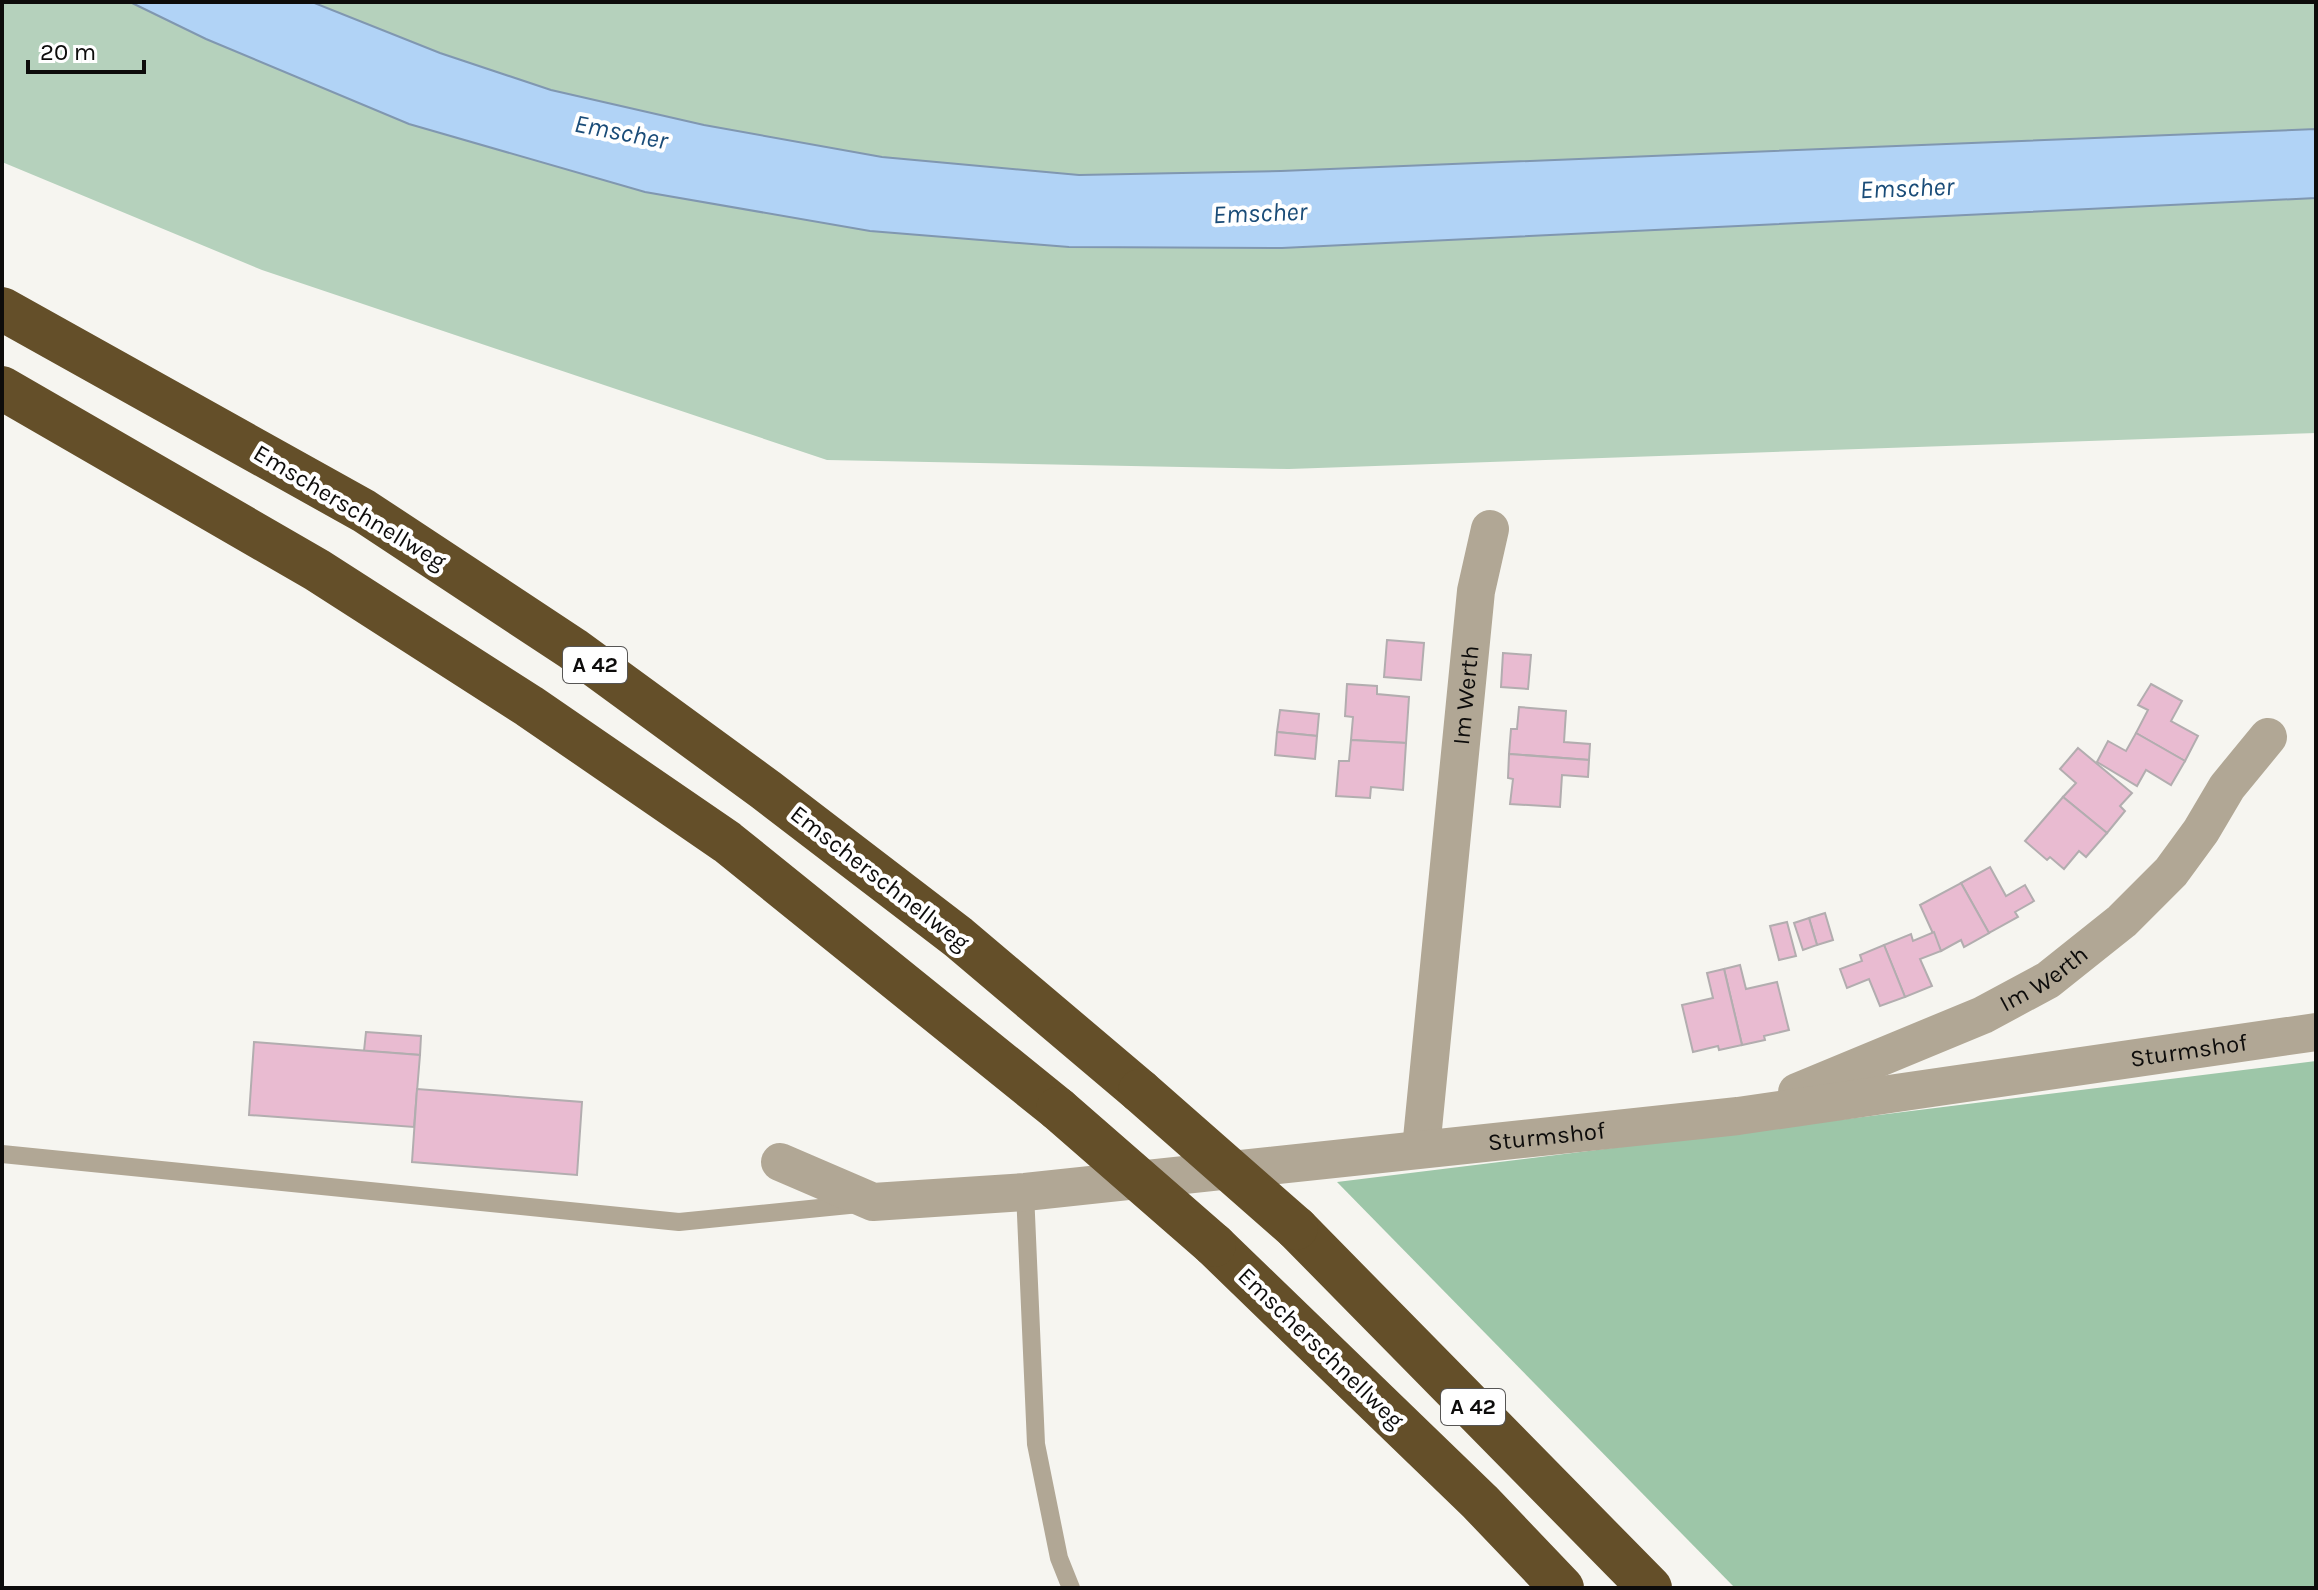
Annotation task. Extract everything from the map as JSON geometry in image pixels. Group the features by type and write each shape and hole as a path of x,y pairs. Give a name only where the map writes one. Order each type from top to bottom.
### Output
{"highway":[{"name":"Emscherschnellweg","path":"2,309 364,511 573,649 766,790 958,937 1296,1228 1650,1588"},
{"name":"Emscherschnellweg","path":"2,388 317,570 541,715 727,842 1058,1109 1214,1245 1480,1502 1562,1588"}],"street":[{"name":"Im Werth","path":"1421,1149 1476,591 1490,529"},
{"name":"Im Werth","path":"1738,1116 1983,1015 2048,980 2122,921 2171,872 2201,831 2227,787 2268,737"},
{"name":"Sturmshof","path":"780,1162 873,1202 1025,1192 1738,1116 2316,1032"}],"lane":[{"path":"2,1154 679,1222 873,1202"},
{"path":"1025,1192 1036,1444 1059,1558 1071,1588"}],"green space":[{"path":"2,2 130,2 206,39 409,124 645,192 870,231 1282,248 2316,198 2316,433 1289,469 827,460 262,270 2,162"},
{"path":"312,2 2316,2 2316,129 1281,171 1079,175 882,157 704,125 551,90 440,53"},
{"path":"2316,1061 2316,1588 1735,1588 1337,1182"}],"water":[{"name":"Emscher","path":"130,2 312,2 440,53 551,90 704,125 882,157 1079,175 1281,171 2316,129 2316,198 1282,248 1069,247 870,231 645,192 409,124 206,39"}],"building":[{"path":"1387,640 1424,643 1421,680 1384,677"},
{"path":"1503,653 1531,655 1528,689 1501,687"},
{"path":"1347,684 1377,686 1377,694 1409,697 1406,743 1351,740 1353,717 1345,716"},
{"path":"2151,684 2182,701 2171,721 2198,736 2185,761 2136,733 2148,710 2138,705"},
{"path":"1519,707 1566,711 1564,742 1590,744 1589,760 1509,754 1511,729 1517,729"},
{"path":"1280,710 1319,714 1317,736 1277,732"},
{"path":"1277,732 1317,736 1315,759 1275,755"},
{"path":"2136,733 2185,761 2171,785 2146,770 2137,786 2097,762 2108,741 2126,751"},
{"path":"1351,740 1406,743 1403,790 1371,787 1370,798 1336,796 1339,761 1349,761"},
{"path":"2078,748 2132,793 2120,806 2125,811 2107,833 2063,797 2076,783 2060,769"},
{"path":"1509,754 1589,760 1588,777 1562,775 1560,807 1510,804 1513,779 1508,778"},
{"path":"2063,797 2107,833 2086,857 2079,851 2064,869 2050,857 2047,860 2025,841"},
{"path":"1990,867 2006,896 2025,885 2034,901 2015,912 2018,917 1989,933 1961,883"},
{"path":"1961,883 1989,933 1964,947 1961,940 1941,951 1920,905"},
{"path":"1825,913 1833,940 1817,945 1809,918"},
{"path":"1809,918 1817,945 1803,950 1794,923"},
{"path":"1787,922 1796,956 1779,960 1770,926"},
{"path":"1934,932 1941,951 1920,959 1932,986 1905,997 1884,945 1911,934 1913,941"},
{"path":"1884,945 1905,997 1880,1006 1869,979 1847,988 1840,969 1862,961 1860,955"},
{"path":"1740,965 1746,989 1777,982 1789,1030 1742,1045 1724,969"},
{"path":"1724,969 1742,1045 1719,1050 1718,1046 1693,1052 1682,1005 1713,998 1707,973"},
{"path":"366,1032 421,1036 420,1055 364,1051"},
{"path":"254,1042 420,1055 414,1127 249,1115"},
{"path":"417,1089 582,1102 577,1175 412,1162"}]}
